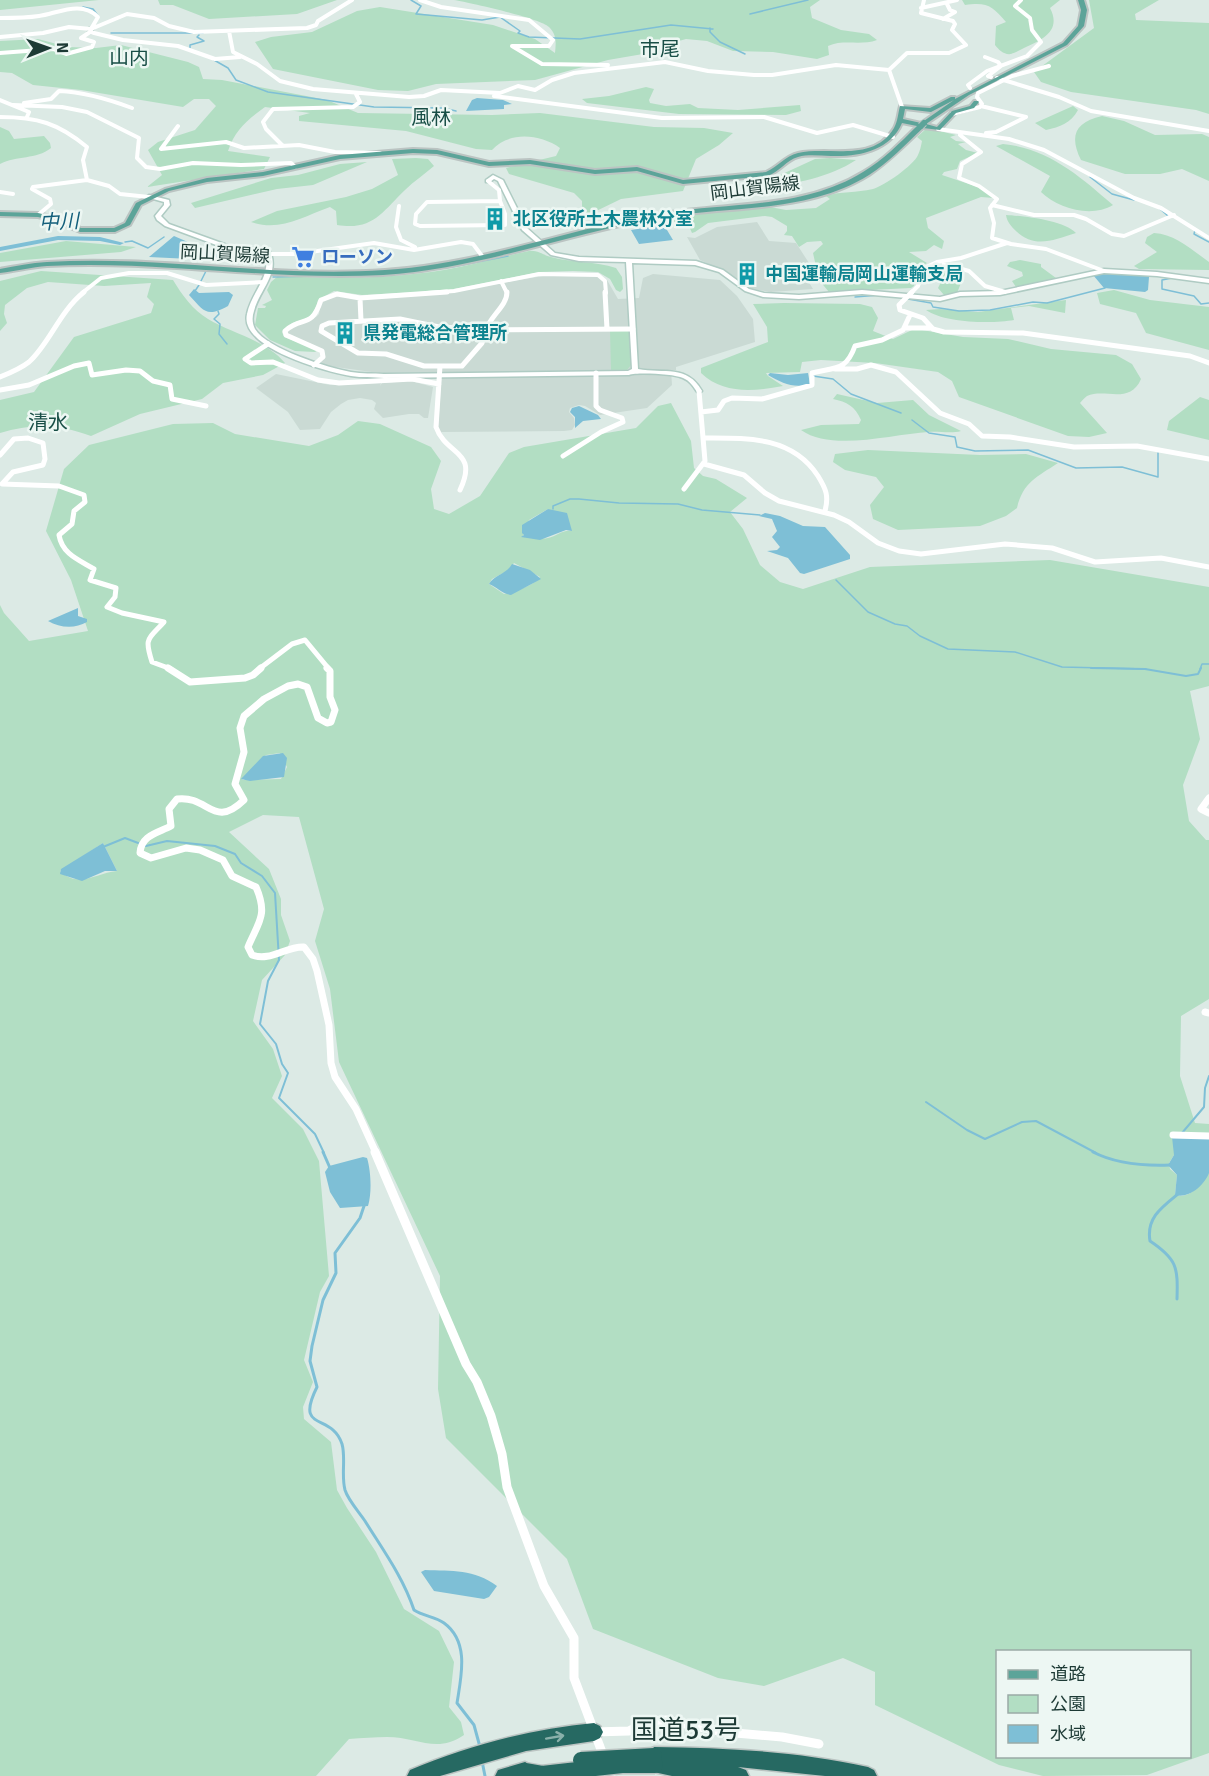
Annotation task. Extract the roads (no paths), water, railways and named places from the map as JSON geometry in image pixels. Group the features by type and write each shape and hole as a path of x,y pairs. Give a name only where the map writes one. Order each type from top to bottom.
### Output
{"highway":[{"path":"416,1776 472,1755 517,1743 594,1732"},
{"name":"国道53号","path":"655,1760 746,1757 795,1761 868,1776"},
{"path":"504,1776 525,1771 542,1774 655,1760 740,1776"}],"main road":[{"name":"岡山賀陽線","path":"918,124 995,79 1053,51 1071,38 1084,19 1078,0"},
{"name":"岡山賀陽線","path":"902,108 931,110 970,88 995,79"},
{"name":"岡山賀陽線","path":"978,104 973,93 995,79"},
{"name":"岡山賀陽線","path":"0,270 74,263 317,271 383,270 429,266 664,215 777,203 823,193 847,184 870,171 918,124 953,98"},
{"name":"岡山賀陽線","path":"937,113 964,98 978,104"},
{"name":"岡山賀陽線","path":"938,129 952,114 978,104"},
{"path":"892,137 902,121 902,108"},
{"path":"917,109 924,115 918,124"},
{"path":"902,121 938,129"},
{"name":"岡山賀陽線","path":"149,197 207,180 263,174 340,157 428,151 481,163 530,162 595,172 637,169 675,181 691,182 771,174 790,157 806,153 850,153 869,148 892,137"},
{"path":"0,214 38,215 53,218 80,230 115,230 125,226 134,208 149,197"},
{"name":"岡山賀陽線","path":"270,270 340,274 406,271 455,264 538,243"}],"street":[{"path":"90,30 127,14 154,18 184,31 229,32 307,28 316,25 319,20 351,0"},
{"path":"420,0 441,7 529,20 553,40 548,47 512,47 539,63 608,65 603,70"},
{"path":"229,32 233,52 257,64 280,81 356,94 417,97 437,91 500,93 518,86 535,90 567,74 669,62 708,72 754,75 772,75 836,65 889,70 907,53 949,53 965,46 952,30 954,22 920,12 924,0"},
{"path":"921,8 948,4 957,0"},
{"path":"970,88 968,85 982,74 1032,52 1041,42 1032,30 1034,22 1030,15 1015,6 1021,0"},
{"path":"943,19 955,12 950,10 948,4"},
{"path":"0,18 38,16 70,8 88,9 95,12 98,17 90,30 81,38 94,42 92,48 68,54 52,49 0,53"},
{"path":"0,37 43,33 69,27 90,30 123,40 178,46 215,59 240,57"},
{"path":"985,57 998,62 1001,66"},
{"path":"1001,66 988,76 1073,102 1091,111 1209,131"},
{"path":"995,79 1049,66"},
{"path":"889,70 902,108"},
{"path":"13,105 51,99 59,91 77,91 114,99 132,108"},
{"path":"453,91 662,117 732,119 764,117 816,133 853,124 892,137"},
{"path":"283,146 266,129 263,122 273,109 280,107 353,107 358,105 360,99 356,94"},
{"path":"0,100 29,112 27,117"},
{"path":"970,135 994,133 1026,117 978,104"},
{"path":"13,105 62,107 87,112 139,138 137,158 146,167 160,169 194,163 241,165 291,163 295,167"},
{"path":"0,117 27,117 38,123 66,130 80,144 85,145 87,150 83,160 87,180"},
{"path":"178,126 161,149 226,142 244,148 299,145 335,152 383,153"},
{"path":"938,129 1009,139 1044,150 1134,198 1174,215 1209,238"},
{"path":"958,133 981,152 962,163 958,171 959,178 979,186 997,198 990,208 994,223 992,238 1007,243 1046,249 1104,272"},
{"path":"500,201 427,202 416,214 415,224 420,226 505,225 505,214 499,190 488,182 493,177 500,180 524,229 550,253 562,256 687,262 705,265 721,271 750,292 763,295 799,297 845,292 940,299 960,294 1005,291 1104,272 1157,274 1209,281"},
{"path":"38,215 49,207 51,201 32,189 33,187 87,180 109,186 120,194 166,201 167,205 159,219 167,225 229,248 260,250 270,254 296,254 374,243 407,250 457,242 473,244"},
{"path":"0,192 13,194"},
{"path":"992,205 1009,206 1037,215 1067,213 1087,219 1115,236 1124,236 1174,215"},
{"path":"399,206 396,227 401,240 408,245 421,248"},
{"path":"438,241 458,238 469,241 482,256"},
{"path":"931,328 923,318 910,315 900,310 899,307 918,286 924,268 1007,243"},
{"path":"270,254 270,270 248,322 255,334 268,344 314,365 367,375 596,374 629,373 635,370 684,376 692,380 699,391 706,457 704,464 684,489"},
{"path":"629,260 628,278 635,370"},
{"path":"933,264 954,266 973,274 985,286 1005,291"},
{"path":"0,377 19,369 31,360 70,302 101,278 129,273 166,273 206,285 264,282"},
{"path":"314,365 323,357 322,351 289,338 285,333 286,329 313,318 318,313 319,302 326,296 341,294 360,298 454,291 501,281 554,274 590,274 603,277 605,281 607,329"},
{"path":"501,281 507,289 508,297 489,321 486,330 482,343 462,366 424,366 386,354 354,351 321,331 322,326 329,323 399,319 439,327 486,330 633,329"},
{"path":"360,298 361,321"},
{"path":"904,328 910,315"},
{"path":"835,369 849,363 855,346 882,340 904,328 931,328 953,333 1003,332 1068,338 1190,356 1209,363"},
{"path":"268,344 245,359 251,363 273,362 318,380 339,383 412,379 439,384"},
{"path":"0,390 35,383 82,363 89,363 92,375 126,370 140,371 153,381 170,386 172,399 206,406"},
{"path":"701,412 718,410 724,401 732,398 756,400 808,387 813,384 812,373 835,369 857,369 871,365 896,372 940,413 969,424 982,436 1010,437 1074,447 1137,446 1209,459"},
{"path":"440,366 436,427 438,433 461,455 468,470 467,479 460,490"},
{"path":"563,456 601,432 623,422 622,418 600,410 596,406 596,374"},
{"path":"0,455 14,439 28,438 43,442 45,459 43,465 13,472 2,484 58,486 84,495 85,502 74,510 72,524 59,535 59,540 71,557 94,569 90,580 116,588 116,597 107,607 129,617 164,622 149,633 147,638 152,662 169,668 190,682 245,678 253,675 271,658 283,654 292,644 305,640 330,671 330,697 336,710 332,722 327,723 318,718 307,687 301,684 293,684 284,688 247,711 240,723 239,730 245,749 235,784 244,800 242,803 230,813 220,814 188,798 177,799 169,809 171,826 146,838 141,844 140,853 148,858 157,858 187,848 223,860 232,876 246,880 256,887 263,904 264,917 250,941 249,952 256,958 261,958 291,946 304,947 313,959 329,1025 331,1063 335,1077 366,1129 466,1364 477,1382 502,1454 507,1487 544,1586 573,1638 574,1678 611,1776"},
{"path":"704,438 762,443 792,451 804,458 828,491 829,498 825,512"},
{"path":"704,464 744,475 765,493 779,501 825,512 849,522 878,543 907,552 928,553 1005,544 1052,548 1095,562 1161,558 1209,567"},
{"path":"1209,798 1201,809 1209,813"},
{"path":"1173,1135 1209,1136"},
{"path":"594,1732 628,1731 648,1721 666,1720 724,1732 782,1737 819,1744"}],"water":[{"path":"477,98 503,100 512,104 504,105 504,109 466,111 472,100"},
{"path":"664,225 673,240 639,244 631,230"},
{"path":"174,236 218,255 252,257 255,259 256,261 254,259 232,261 149,257"},
{"path":"1111,273 1164,277 1149,277 1148,290 1145,292 1104,288 1093,275"},
{"path":"194,289 199,293 229,292 233,295 228,306 210,312 202,309 189,295"},
{"path":"770,373 788,375 808,373 810,384 799,386 788,384 768,375"},
{"path":"579,406 598,415 601,419 583,421 575,428 575,417 570,412 572,408"},
{"path":"548,509 567,513 572,531 566,530 540,540 521,537 524,535 522,525"},
{"path":"765,513 780,516 803,526 825,527 850,555 850,559 804,574 800,573 788,558 767,551 777,550 780,547 772,537 777,531 772,519 759,516"},
{"path":"512,564 530,570 541,579 511,595 489,584"},
{"path":"78,608 78,616 87,619 87,622 68,627 48,621"},
{"path":"283,753 287,758 284,777 250,781 241,779 263,756"},
{"path":"103,843 117,871 105,871 82,881 60,874 61,869"},
{"path":"1172,1137 1209,1139 1207,1178 1190,1193 1180,1196 1175,1195 1177,1175 1168,1165 1174,1155"},
{"path":"363,1157 367,1158 370,1175 368,1206 340,1208 330,1192 325,1172 329,1166"},
{"path":"425,1570 454,1571 480,1576 497,1586 489,1597 484,1599 434,1591 421,1572"}],"waterway":[{"path":"411,0 421,6 416,14 482,20 500,17 520,31 518,33 529,37 580,39 671,25 710,29"},
{"path":"750,14 808,0"},
{"path":"83,7 93,9 99,17"},
{"path":"710,29 710,32 720,42 745,54"},
{"path":"111,33 203,33"},
{"path":"190,48 190,45 204,41 197,37 199,35"},
{"path":"214,60 228,68 236,80 268,92 374,107 443,108 456,111"},
{"path":"1090,177 1112,194 1134,200"},
{"path":"1159,208 1168,216"},
{"path":"1195,230 1194,234 1209,242"},
{"path":"125,242 132,241 148,248 164,237"},
{"name":"中川","path":"0,249 58,238 100,239 120,243"},
{"path":"273,277 396,274 452,267 508,256"},
{"path":"201,281 206,271"},
{"path":"1172,278 1162,280 1162,289 1194,296 1201,304 1209,303"},
{"path":"195,291 199,285"},
{"path":"908,299 931,303 933,307 959,311 990,310 1033,302 1047,303 1105,288"},
{"path":"855,297 879,295"},
{"path":"218,311 219,314 214,319 220,324 219,334 227,344"},
{"path":"813,376 833,379 851,394 901,413"},
{"path":"912,420 929,433 955,437 957,447 975,451 1028,450 1076,468 1122,467 1158,477 1158,453"},
{"path":"553,509 553,506 570,499 579,499 619,503 678,504 702,510 760,515"},
{"path":"836,580 868,612 895,624 907,626 920,636 948,649 1015,652 1062,667 1146,669"},
{"path":"1200,669 1202,664 1209,664"},
{"path":"1091,668 1145,669 1186,676 1198,674 1201,668"},
{"path":"103,847 125,838 146,846 167,841 215,846 235,854 241,863 262,876 275,893 279,960 268,981 260,1024 276,1044 282,1064 288,1073 279,1098 315,1134 324,1153"},
{"path":"1182,1133 1204,1107 1205,1088 1209,1076"},
{"path":"926,1102 967,1130 985,1139 1022,1122 1036,1121 1096,1153"},
{"path":"323,1152 330,1168"},
{"path":"1093,1152 1130,1163 1170,1165"},
{"path":"1177,1299 1174,1265 1166,1253 1150,1241 1149,1233 1156,1214 1178,1194"},
{"path":"364,1206 360,1218 335,1253 336,1273 323,1300 312,1346 310,1361 317,1387 311,1401 310,1411 312,1417 337,1434 343,1449 343,1478 346,1494 392,1564 414,1610 444,1623 458,1640 462,1671 457,1703 474,1725 480,1747"},
{"path":"482,1761 485,1776"}],"place":[{"name":"北区役所土木農林分室","path":"495,219"},
{"name":"ローソン","path":"303,257"},
{"name":"中国運輸局岡山運輸支局","path":"747,274"},
{"name":"県発電総合管理所","path":"345,333"}],"district":[{"name":"市尾","path":"660,49"},
{"name":"山内","path":"129,57"},
{"name":"風林","path":"431,117"},
{"name":"清水","path":"48,422"}]}
